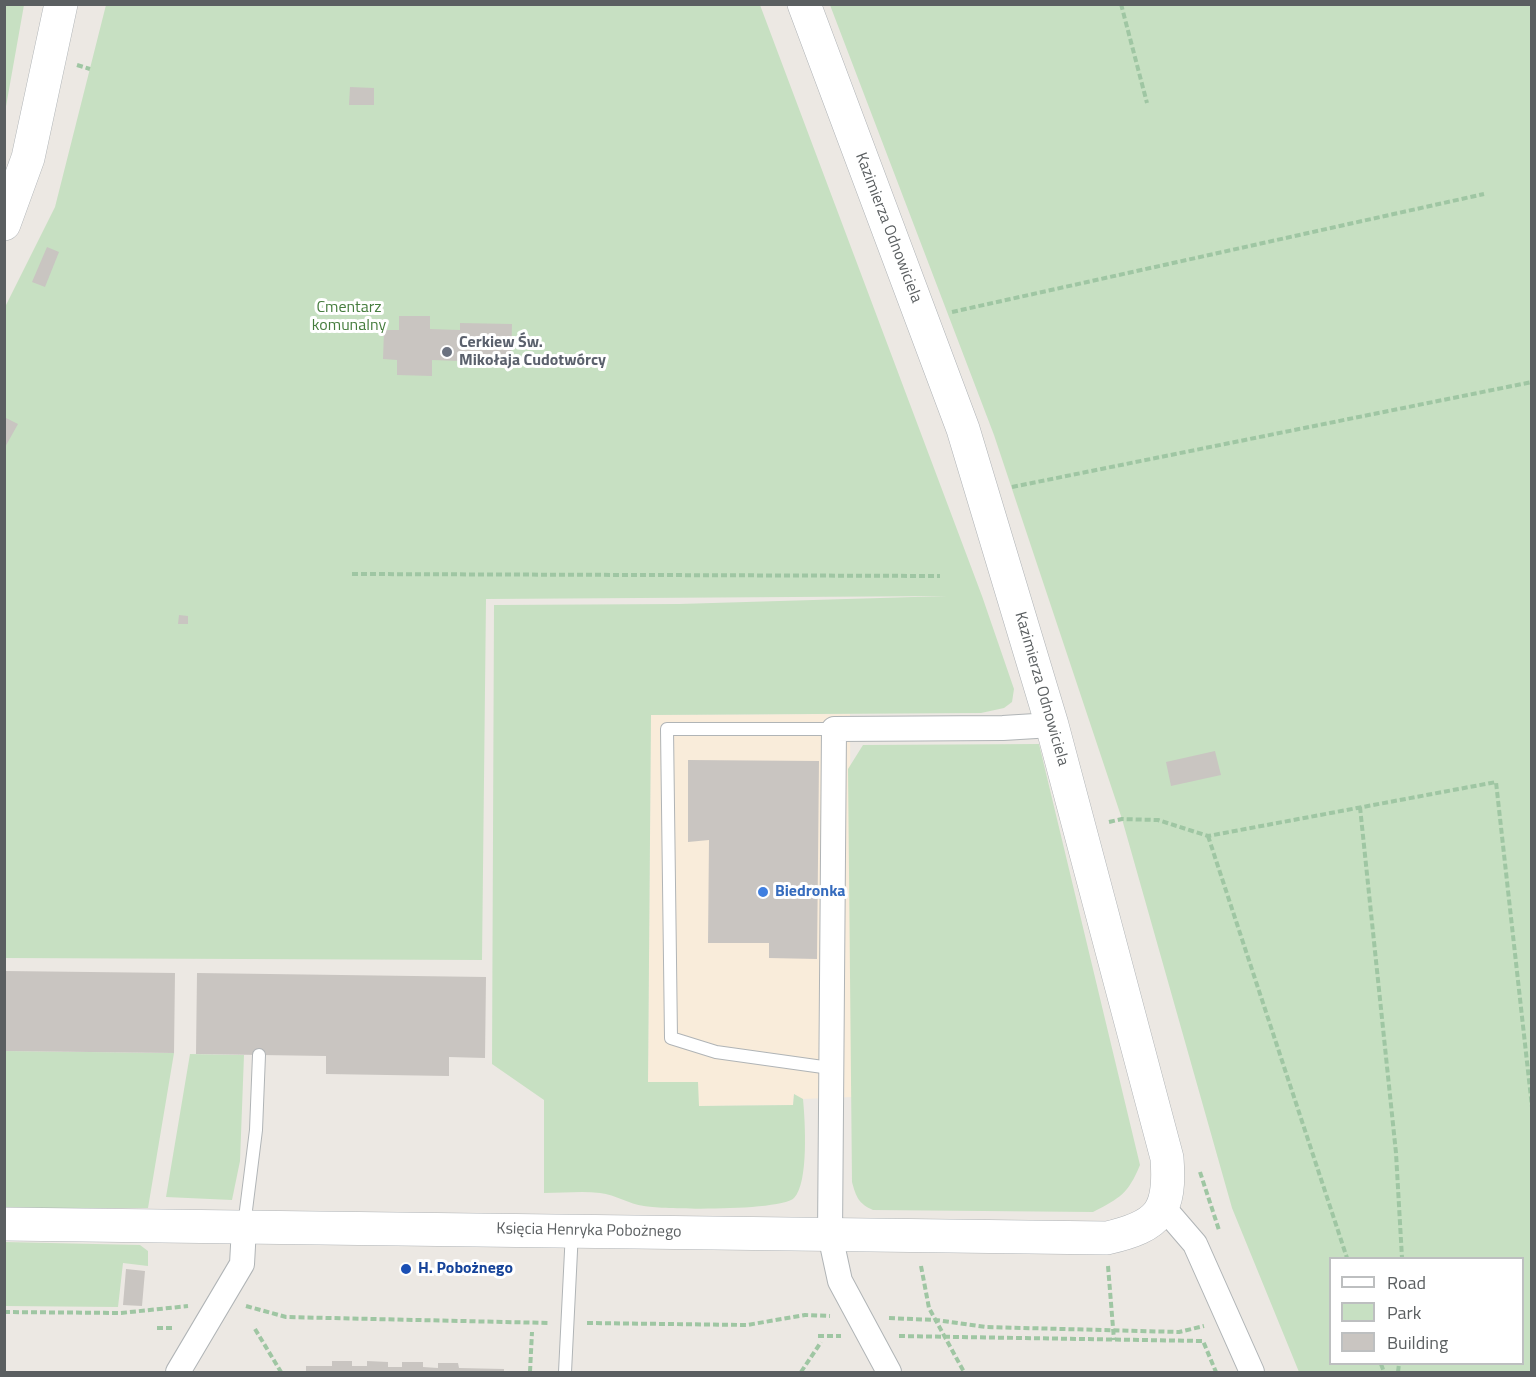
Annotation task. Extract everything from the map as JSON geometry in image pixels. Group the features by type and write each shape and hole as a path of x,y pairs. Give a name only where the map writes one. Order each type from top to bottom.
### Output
{"street":[{"path":"4,224 28,158 61,4"},
{"name":"Kazimierza Odnowiciela","path":"804,4 963,429 1052,725 1167,1158 1169,1190 1164,1208"},
{"path":"889,1372 840,1281 830,1234 830,1068 836,762 834,729 1003,728 1052,725"},
{"path":"1164,1208 1195,1244 1252,1372"},
{"name":"Księcia Henryka Pobożnego","path":"4,1224 1107,1238 1128,1233 1144,1225 1164,1208"},
{"path":"178,1372 242,1264 244,1228"}],"lane":[{"path":"830,1068 716,1052 671,1038 667,729 834,729"},
{"path":"244,1228 256,1130 259,1055"},
{"path":"565,1372 572,1230"}],"path":[{"path":"1121,4 1147,103"},
{"path":"77,65 90,69"},
{"path":"946,313 1484,194"},
{"path":"1008,489 1532,382"},
{"path":"352,573 940,576"},
{"path":"1102,824 1122,819 1158,820 1208,836 1496,782 1532,1107"},
{"path":"1360,807 1396,1153 1402,1257"},
{"path":"1208,836 1347,1257"},
{"path":"920,1234 921,1280 929,1308 964,1372"},
{"path":"1107,1238 1114,1340"},
{"path":"4,1312 121,1313 158,1308 240,1304 286,1317 747,1325 805,1315 936,1320 986,1327 1179,1332 1208,1326"},
{"path":"255,1329 280,1372"},
{"path":"530,1372 532,1332"},
{"path":"947,1338 1203,1341 1216,1372"},
{"path":"801,1372 821,1342"}],"shaded area":[{"path":"850,714 852,1097 803,1099 794,1094 793,1105 698,1106 648,1082 651,715"}],"green space":[{"path":"4,5 24,5 5,112"},
{"name":"Cmentarz komunalny","path":"106,5 760,5 982,596 1014,689 1012,702 1004,708 981,713 651,715 648,1082 698,1082 699,1106 793,1105 794,1094 803,1099 804,1166 799,1190 794,1198 785,1202 746,1207 674,1208 638,1205 600,1193 544,1193 544,1100 492,1064 494,605 679,604 947,596 486,599 482,960 5,958 4,309 55,207"},
{"path":"830,5 1531,5 1531,1372 1299,1372 1232,1208 1122,819 994,435"},
{"path":"1039,744 1140,1165 1131,1183 1122,1194 1093,1212 873,1210 859,1199 852,1182 848,769 863,745"},
{"path":"5,1051 174,1053 148,1208 5,1208"},
{"path":"190,1054 244,1055 240,1161 232,1200 166,1197"},
{"path":"5,1242 140,1245 148,1251 148,1266 123,1263 118,1307 5,1306"}],"building":[{"path":"350,87 374,88 374,105 349,105"},
{"path":"47,247 59,252 45,287 32,282"},
{"name":"Cerkiew Św. Mikołaja Cudotwórcy","path":"399,316 430,316 430,329 460,330 460,323 512,324 511,366 460,365 460,361 432,360 432,376 397,375 397,360 383,359 384,330 399,330"},
{"path":"4,417 18,424 4,449"},
{"path":"179,615 188,616 188,624 178,624"},
{"path":"1215,751 1221,775 1171,786 1166,762"},
{"name":"Biedronka","path":"688,760 819,761 817,959 769,958 769,943 708,943 709,840 688,842"},
{"path":"5,971 175,973 174,1053 5,1051"},
{"path":"197,973 486,977 485,1058 449,1057 449,1076 326,1074 326,1056 196,1054"},
{"path":"126,1269 145,1271 142,1306 123,1305"},
{"path":"332,1361 352,1361 352,1366 367,1366 367,1361 388,1362 388,1367 402,1367 402,1362 423,1362 423,1367 438,1368 438,1363 458,1363 459,1368 504,1369 504,1372 306,1372 306,1366 332,1366"}],"place":[{"name":"Cerkiew Św. Mikołaja Cudotwórcy","path":"447,352"},
{"name":"Biedronka","path":"763,892"},
{"name":"H. Pobożnego","path":"406,1269"}]}
